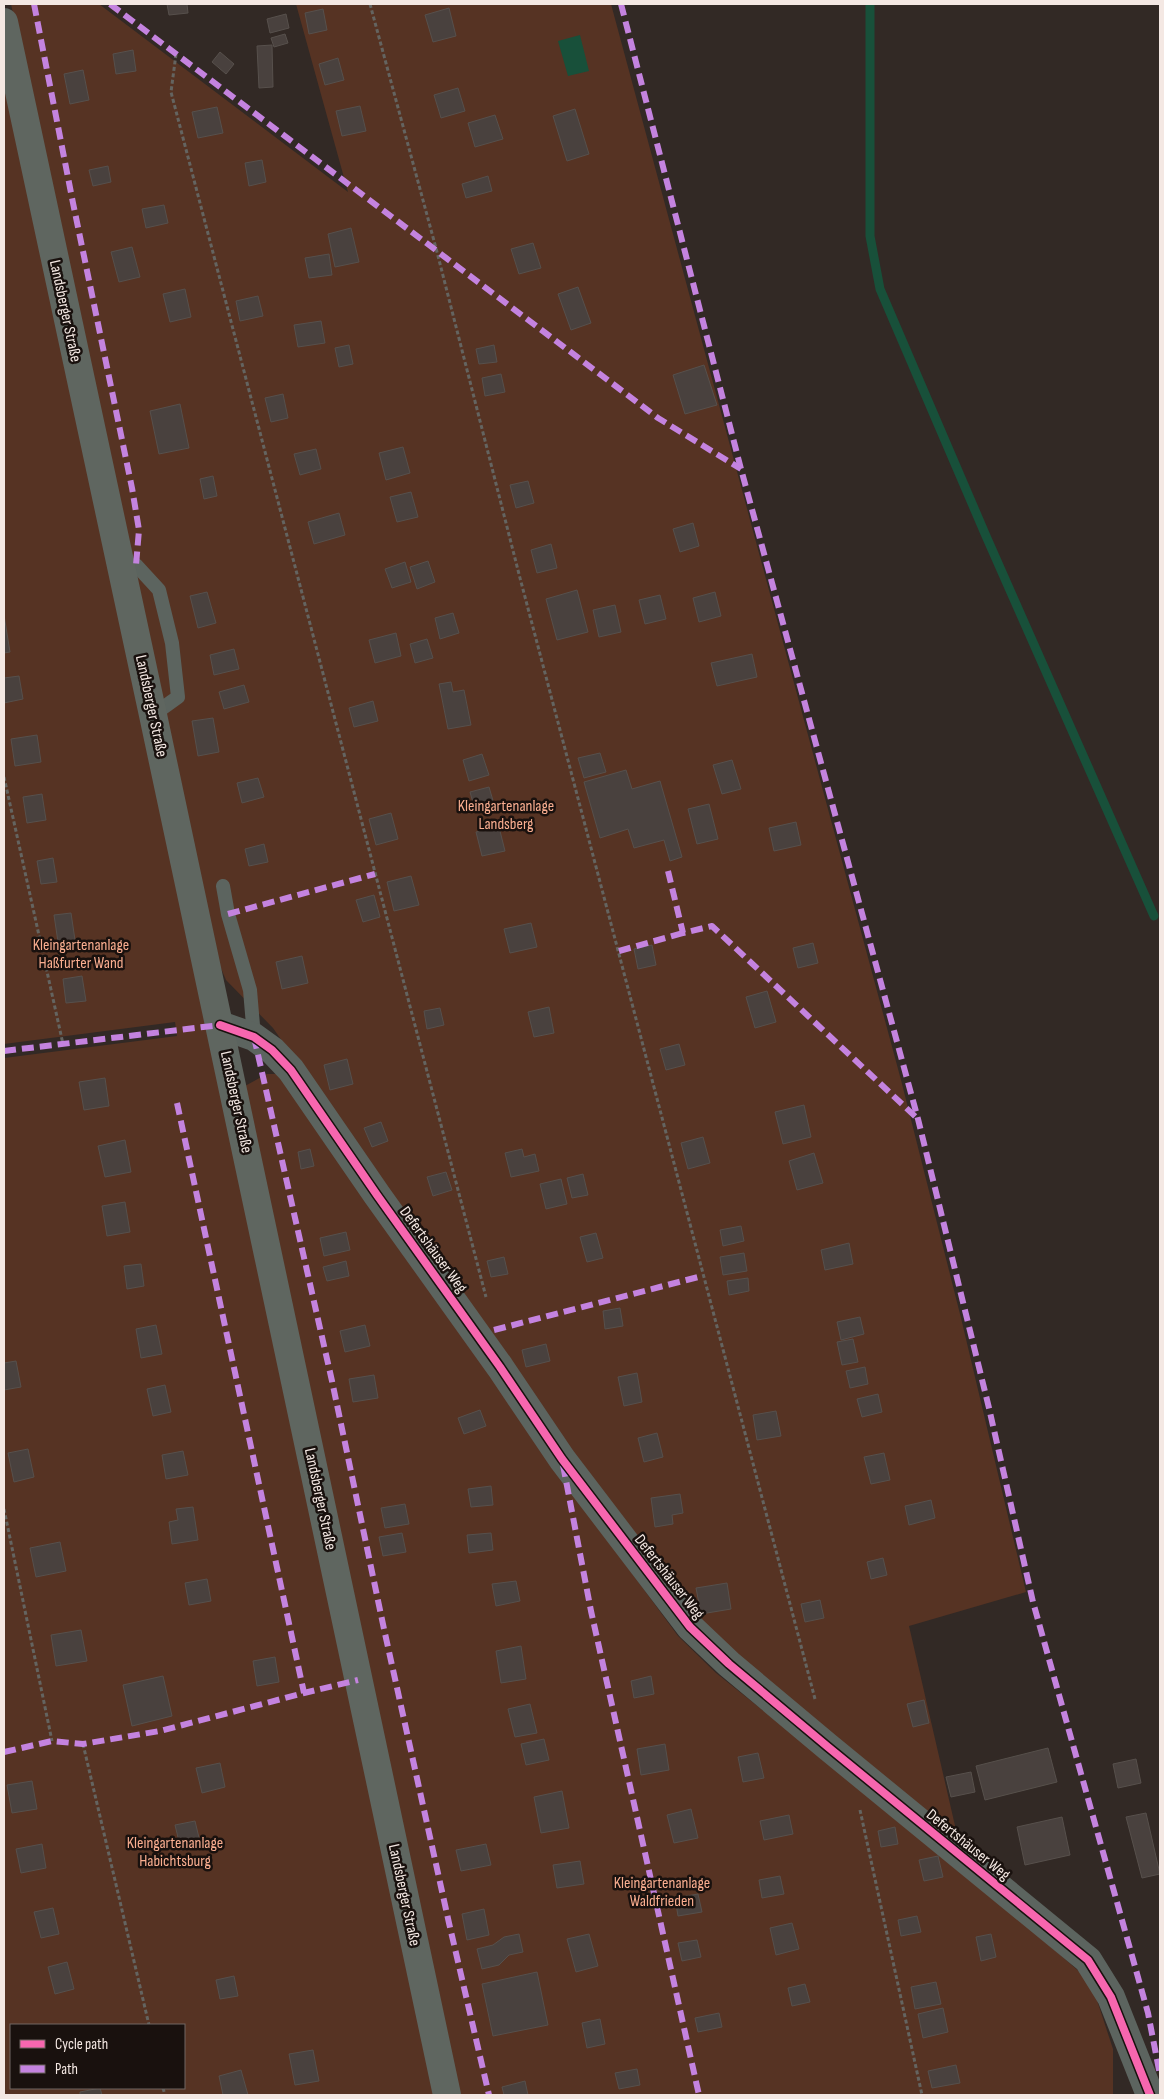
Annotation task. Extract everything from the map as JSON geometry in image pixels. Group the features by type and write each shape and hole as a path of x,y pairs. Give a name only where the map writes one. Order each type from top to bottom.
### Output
{"main road":[{"name":"Landsberger Straße","path":"4,22 447,2095"}],"street":[{"name":"Defertshäuser Weg","path":"220,1026 254,1037 272,1050 291,1070 377,1195 500,1367 562,1459 684,1620 730,1664 850,1766 1088,1960 1111,1996 1150,2095"}],"lane":[{"path":"223,886 228,914 250,990 254,1037"}],"path":[{"path":"370,4 437,252 520,578 815,1699"},
{"path":"176,54 171,92 487,1301"},
{"path":"4,777 63,1044"},
{"path":"4,1509 52,1741"},
{"path":"83,1744 149,2024"},
{"path":"850,1766 922,2095"}],"green space":[{"name":"Kleingartenanlage Landsberg","path":"11,4 99,4 348,192 296,4 611,4 901,1080 961,1318 1026,1592 909,1626 959,1843 699,1623 528,1394 273,1028 226,980 217,959"},
{"path":"4,78 434,2095 4,2095 4,1058 177,1036 175,1022 4,1044"},
{"name":"Kleingartenanlage Waldfrieden","path":"267,1074 281,1074 595,1523 678,1636 716,1673 966,1872 1091,1982 1113,2049 1113,2095 459,2095 243,1087"}],"shaded area":[{"path":"580,35 589,71 568,76 558,41"}],"building":[{"path":"167,4 187,4 188,13 169,15"},
{"path":"449,8 456,36 433,42 425,15"},
{"path":"323,9 327,30 309,34 305,13"},
{"path":"286,14 289,28 270,33 267,19"},
{"path":"285,34 288,43 274,47 271,38"},
{"path":"272,45 273,87 259,88 257,46"},
{"path":"133,50 136,71 116,74 113,54"},
{"path":"220,52 234,64 226,74 212,62"},
{"path":"338,58 344,80 325,85 319,64"},
{"path":"83,70 89,100 70,104 64,74"},
{"path":"458,88 465,111 441,118 434,95"},
{"path":"360,106 366,131 342,136 336,111"},
{"path":"217,107 223,133 198,138 192,112"},
{"path":"575,109 589,154 567,161 553,116"},
{"path":"495,115 503,139 475,147 468,123"},
{"path":"262,160 266,182 249,186 245,163"},
{"path":"108,166 111,182 93,186 89,170"},
{"path":"488,176 492,191 466,198 462,184"},
{"path":"164,205 168,223 146,228 142,209"},
{"path":"351,228 359,262 335,267 328,234"},
{"path":"533,243 541,268 519,274 511,249"},
{"path":"132,247 140,277 119,282 111,252"},
{"path":"329,254 332,275 309,278 305,258"},
{"path":"578,287 591,323 571,330 558,294"},
{"path":"185,289 191,317 170,322 163,294"},
{"path":"258,296 263,316 240,321 236,301"},
{"path":"321,321 325,343 298,347 294,325"},
{"path":"349,345 353,364 339,367 335,348"},
{"path":"494,345 497,362 479,364 476,349"},
{"path":"704,365 717,405 685,414 673,375"},
{"path":"501,374 505,392 485,396 482,378"},
{"path":"283,394 288,418 271,422 265,398"},
{"path":"180,404 189,448 159,454 150,411"},
{"path":"403,447 410,473 386,480 379,453"},
{"path":"316,449 321,469 300,475 294,454"},
{"path":"213,476 217,496 204,499 200,479"},
{"path":"528,481 534,503 516,508 510,485"},
{"path":"411,492 418,517 397,522 390,497"},
{"path":"339,513 345,535 314,544 308,522"},
{"path":"693,523 699,546 680,552 673,529"},
{"path":"551,544 557,568 537,573 531,550"},
{"path":"428,561 435,582 417,589 410,567"},
{"path":"405,562 411,582 392,588 385,569"},
{"path":"577,590 588,632 557,640 546,599"},
{"path":"207,592 216,623 198,628 190,596"},
{"path":"715,592 721,616 699,622 693,598"},
{"path":"660,595 666,619 645,624 639,600"},
{"path":"615,605 621,632 599,637 593,610"},
{"path":"453,613 459,633 440,639 435,618"},
{"path":"4,615 10,652 4,653"},
{"path":"396,633 401,656 375,663 369,640"},
{"path":"427,639 433,658 415,663 410,644"},
{"path":"234,649 239,669 214,675 210,655"},
{"path":"752,654 757,677 717,686 711,663"},
{"path":"19,676 23,699 4,703 4,678"},
{"path":"451,682 453,692 464,690 471,725 448,729 439,684"},
{"path":"244,685 249,702 224,709 219,692"},
{"path":"373,701 378,721 354,727 349,708"},
{"path":"213,718 219,752 198,756 192,721"},
{"path":"37,735 41,762 15,766 11,739"},
{"path":"600,753 606,772 584,778 578,758"},
{"path":"482,754 489,775 469,781 463,760"},
{"path":"732,760 741,789 722,794 713,765"},
{"path":"626,770 632,789 660,781 682,857 670,861 664,840 634,848 628,829 600,838 584,782"},
{"path":"258,778 264,797 242,803 237,783"},
{"path":"489,787 494,804 475,810 470,792"},
{"path":"42,794 46,820 27,823 23,797"},
{"path":"709,804 718,839 697,844 688,809"},
{"path":"391,813 398,839 376,845 369,819"},
{"path":"796,822 801,845 774,851 769,828"},
{"path":"499,827 505,851 482,856 476,832"},
{"path":"264,844 268,862 249,866 245,849"},
{"path":"53,858 57,882 41,884 37,861"},
{"path":"411,876 419,905 394,911 387,882"},
{"path":"374,895 380,917 363,922 356,900"},
{"path":"71,913 75,940 58,942 54,915"},
{"path":"531,923 537,947 510,953 504,929"},
{"path":"813,943 818,963 798,968 793,948"},
{"path":"652,945 656,965 638,969 634,949"},
{"path":"302,956 308,983 282,989 276,962"},
{"path":"82,976 86,1001 66,1003 63,979"},
{"path":"767,991 776,1022 755,1028 746,997"},
{"path":"549,1007 554,1033 534,1037 528,1012"},
{"path":"440,1008 444,1025 427,1029 424,1011"},
{"path":"679,1044 685,1065 666,1070 660,1049"},
{"path":"347,1059 353,1084 330,1090 324,1065"},
{"path":"105,1078 109,1106 84,1110 79,1082"},
{"path":"804,1105 811,1137 783,1144 775,1112"},
{"path":"381,1122 388,1141 372,1147 364,1128"},
{"path":"703,1137 710,1163 688,1169 681,1143"},
{"path":"125,1140 131,1172 105,1177 98,1146"},
{"path":"310,1149 314,1166 301,1169 298,1152"},
{"path":"522,1149 524,1157 535,1154 539,1171 511,1177 505,1153"},
{"path":"814,1153 823,1183 797,1190 789,1161"},
{"path":"446,1172 452,1190 433,1196 427,1177"},
{"path":"583,1174 588,1195 572,1198 567,1178"},
{"path":"561,1179 567,1204 546,1209 540,1184"},
{"path":"125,1202 130,1232 107,1236 102,1206"},
{"path":"741,1226 744,1241 723,1246 720,1230"},
{"path":"346,1232 350,1250 324,1256 320,1238"},
{"path":"596,1233 603,1258 587,1262 580,1237"},
{"path":"849,1243 853,1264 825,1270 821,1250"},
{"path":"744,1253 747,1271 723,1275 720,1257"},
{"path":"504,1257 508,1274 491,1277 487,1261"},
{"path":"346,1261 349,1276 327,1281 323,1267"},
{"path":"141,1264 144,1286 127,1289 124,1266"},
{"path":"748,1278 749,1291 729,1295 727,1281"},
{"path":"620,1308 623,1326 605,1329 603,1311"},
{"path":"860,1317 864,1334 841,1340 837,1322"},
{"path":"156,1325 162,1354 141,1358 136,1329"},
{"path":"365,1325 370,1346 345,1352 340,1331"},
{"path":"853,1339 858,1362 842,1365 837,1342"},
{"path":"546,1344 550,1361 526,1367 522,1350"},
{"path":"16,1361 21,1387 4,1390 4,1363"},
{"path":"865,1367 868,1384 850,1388 846,1371"},
{"path":"637,1373 642,1402 624,1406 618,1377"},
{"path":"374,1375 378,1398 353,1402 349,1379"},
{"path":"165,1385 171,1412 153,1416 147,1389"},
{"path":"878,1394 882,1412 862,1417 857,1399"},
{"path":"480,1410 486,1426 464,1434 458,1418"},
{"path":"776,1411 781,1436 757,1440 753,1415"},
{"path":"657,1433 663,1457 644,1462 638,1438"},
{"path":"28,1449 34,1477 14,1482 8,1453"},
{"path":"183,1451 188,1475 166,1479 162,1455"},
{"path":"884,1453 890,1480 871,1484 864,1457"},
{"path":"491,1486 493,1505 471,1507 468,1489"},
{"path":"680,1494 683,1513 672,1515 673,1524 655,1527 651,1498"},
{"path":"931,1500 935,1518 909,1525 905,1506"},
{"path":"405,1504 409,1524 385,1528 381,1508"},
{"path":"193,1507 198,1540 172,1544 169,1522 178,1520 176,1509"},
{"path":"402,1533 406,1552 383,1556 379,1537"},
{"path":"491,1533 493,1550 469,1553 467,1535"},
{"path":"60,1542 66,1571 36,1577 30,1548"},
{"path":"883,1558 887,1575 871,1579 867,1562"},
{"path":"207,1579 211,1601 189,1605 185,1583"},
{"path":"516,1581 520,1601 496,1606 492,1584"},
{"path":"727,1583 731,1609 701,1614 696,1588"},
{"path":"820,1600 824,1618 805,1622 801,1604"},
{"path":"81,1630 87,1661 56,1666 51,1635"},
{"path":"521,1646 526,1679 501,1683 496,1651"},
{"path":"275,1657 279,1682 257,1686 253,1661"},
{"path":"163,1676 172,1716 132,1726 123,1685"},
{"path":"651,1676 654,1694 634,1698 631,1681"},
{"path":"924,1700 929,1723 913,1727 907,1704"},
{"path":"530,1704 537,1733 515,1737 508,1709"},
{"path":"544,1739 549,1760 526,1765 521,1744"},
{"path":"665,1744 669,1770 641,1775 637,1749"},
{"path":"1048,1748 1057,1782 985,1800 976,1766"},
{"path":"758,1753 764,1778 743,1782 738,1757"},
{"path":"1136,1759 1141,1783 1118,1788 1113,1764"},
{"path":"220,1763 225,1787 202,1793 196,1768"},
{"path":"971,1772 975,1792 951,1797 946,1777"},
{"path":"32,1781 37,1809 12,1813 7,1785"},
{"path":"562,1791 569,1828 541,1833 534,1797"},
{"path":"691,1809 698,1838 674,1843 667,1815"},
{"path":"1146,1813 1160,1874 1142,1878 1126,1817"},
{"path":"789,1815 793,1834 764,1840 760,1821"},
{"path":"1062,1817 1070,1855 1025,1865 1017,1827"},
{"path":"195,1821 201,1846 181,1850 175,1825"},
{"path":"895,1827 898,1844 881,1847 878,1831"},
{"path":"42,1844 46,1868 21,1873 16,1849"},
{"path":"486,1844 491,1865 461,1871 456,1850"},
{"path":"938,1856 943,1877 924,1881 919,1860"},
{"path":"580,1861 584,1884 557,1888 553,1865"},
{"path":"780,1876 784,1894 762,1898 759,1880"},
{"path":"698,1894 702,1912 678,1916 675,1898"},
{"path":"53,1908 59,1934 41,1938 34,1912"},
{"path":"484,1909 489,1935 467,1940 462,1914"},
{"path":"917,1916 921,1932 901,1936 898,1920"},
{"path":"792,1923 799,1949 776,1955 770,1928"},
{"path":"519,1934 523,1952 509,1955 499,1965 482,1969 477,1949 493,1945 504,1937"},
{"path":"589,1934 598,1966 576,1972 567,1939"},
{"path":"991,1934 996,1957 981,1961 976,1937"},
{"path":"697,1940 701,1957 682,1961 678,1943"},
{"path":"67,1962 74,1989 55,1994 48,1967"},
{"path":"537,1972 548,2025 493,2036 482,1984"},
{"path":"234,1976 238,1996 220,1999 216,1980"},
{"path":"936,1982 941,2004 915,2009 911,1987"},
{"path":"805,1984 810,2002 792,2006 788,1988"},
{"path":"943,2008 948,2032 923,2038 918,2014"},
{"path":"719,2013 722,2027 698,2032 695,2018"},
{"path":"600,2019 605,2044 587,2048 582,2023"},
{"path":"313,2050 319,2081 295,2085 289,2054"},
{"path":"956,2065 960,2083 932,2088 928,2071"},
{"path":"637,2069 640,2085 619,2089 615,2073"},
{"path":"241,2070 248,2095 223,2095 219,2076"},
{"path":"525,2081 528,2095 504,2095 502,2087"},
{"path":"100,2089 102,2095 80,2095 80,2092"}],"waterway":[{"path":"870,4 870,236 880,289 986,536 1154,916"}],"marked path":[{"path":"34,4 132,488 139,530 136,565"},
{"path":"110,4 658,418 741,469"},
{"path":"621,4 741,469 918,1119 989,1408 1033,1602 1148,2013 1160,2075"},
{"path":"668,871 683,933 712,926 918,1119"},
{"path":"228,914 375,874"},
{"path":"619,951 683,933"},
{"path":"4,1051 220,1025"},
{"path":"254,1037 332,1381 384,1629 449,1923 489,2095"},
{"path":"177,1103 304,1693"},
{"path":"494,1330 702,1276"},
{"path":"563,1465 591,1611 699,2095"},
{"path":"4,1752 52,1741 83,1744 160,1731 358,1680"}],"cycle path":[{"path":"220,1025 254,1037 272,1050 291,1070 377,1195 500,1367 562,1459 690,1627 729,1664 828,1747 1088,1960 1111,1997 1150,2095"}],"park label":[{"name":"Kleingartenanlage Haßfurter Wand","path":"81,954"},
{"name":"Kleingartenanlage Habichtsburg","path":"175,1852"}]}
